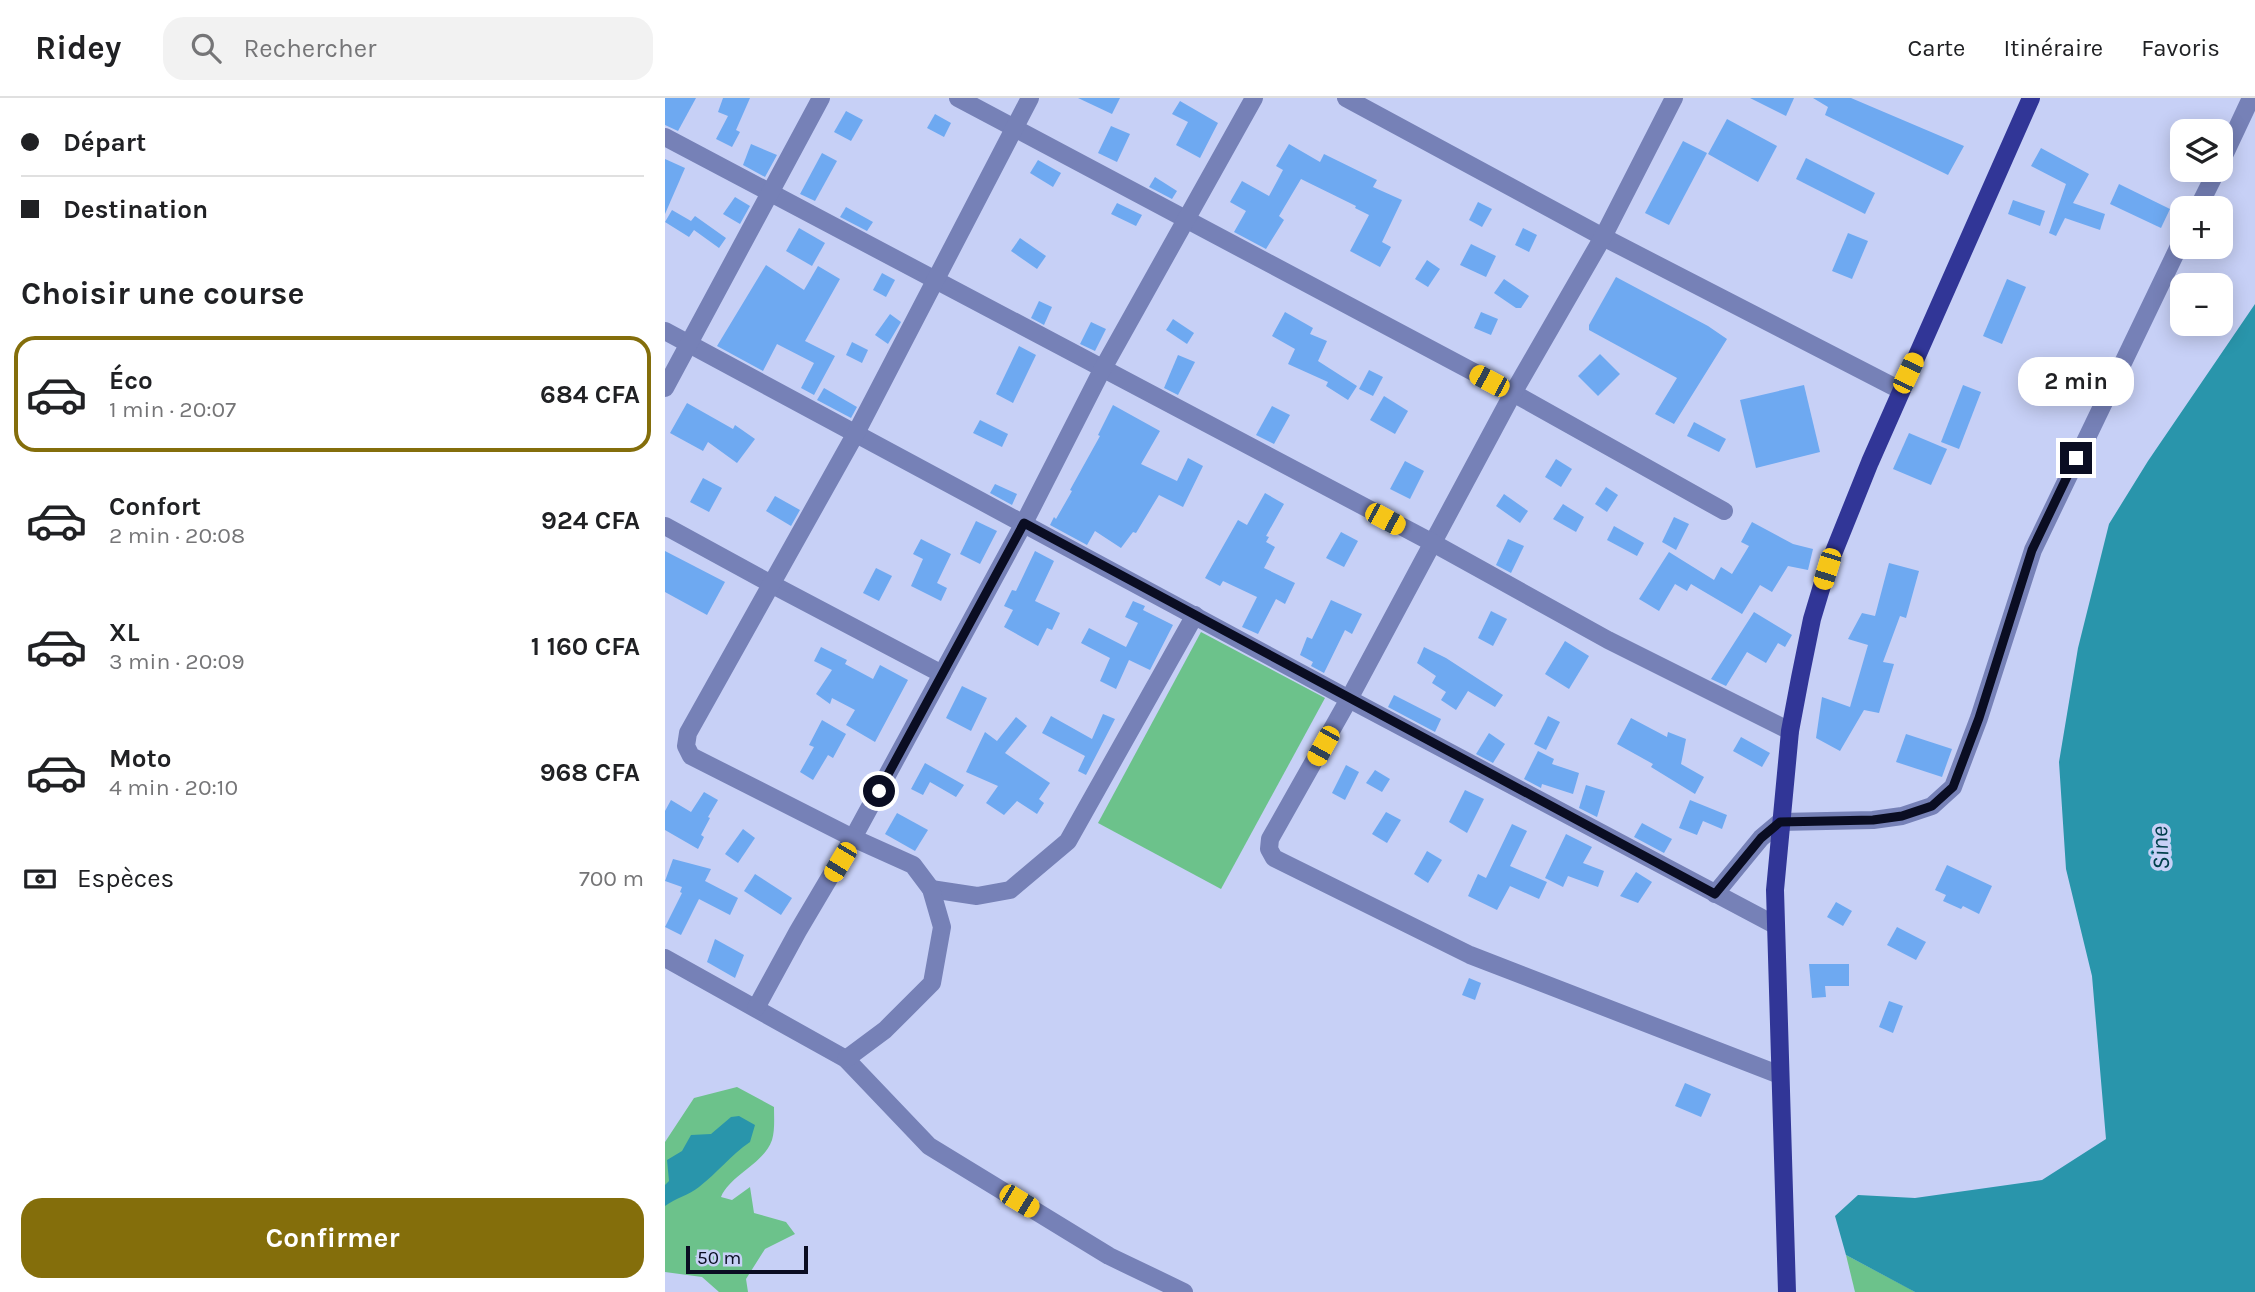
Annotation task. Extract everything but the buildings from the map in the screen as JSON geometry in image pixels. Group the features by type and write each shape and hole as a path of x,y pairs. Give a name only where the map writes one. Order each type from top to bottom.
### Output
{"main road":[{"path":"1787,1292 1775,890 1790,731 1812,619 1827,569 1900,390 2031,98"}],"street":[{"path":"665,388 821,98"},
{"path":"958,98 1513,394 1724,511"},
{"path":"846,1059 885,1030 932,983 942,927 932,889 913,865 853,838 691,756 686,746 688,733 856,433 1030,98"},
{"path":"756,1008 853,838 1024,523 1101,370 1254,98"},
{"path":"1346,98 1603,237 1900,390"},
{"path":"1674,98 1603,237 1513,394 1349,699 1270,839 1269,849 1274,858 1470,955 1780,1075"},
{"path":"2233,136 2251,98"},
{"path":"665,137 1433,544 1608,640 1790,731"},
{"path":"1715,894 1761,838 1780,822 1873,820 1902,816 1932,806 1953,787 1979,718 2032,550 2173,259"},
{"path":"665,331 1775,925"},
{"path":"665,526 942,674"},
{"path":"932,889 977,896 1010,890 1067,841 1195,615"},
{"path":"665,958 846,1059 929,1146 1109,1256 1184,1292"}],"shaded area":[{"path":"1201,632 1325,698 1221,889 1098,823"},
{"path":"737,1087 774,1107 774,1132 768,1149 732,1182 721,1197 732,1200 750,1187 754,1213 786,1222 795,1234 765,1249 746,1279 748,1292 719,1292 702,1277 665,1272 665,1142 694,1098"},
{"path":"1846,1255 1910,1289 1915,1292 1855,1292"}],"water":[{"name":"Sine","path":"2255,304 2255,1292 1915,1292 1846,1255 1835,1216 1858,1195 1915,1198 2042,1180 2106,1139 2092,976 2066,869 2059,762 2078,648 2109,524 2148,461"},
{"path":"739,1116 755,1125 750,1142 699,1187 665,1206 665,1185 669,1181 667,1160 682,1151 691,1135 711,1134 731,1117"}],"route":[{"path":"879,791 1024,523 1715,894 1761,838 1780,822 1873,820 1902,816 1932,806 1953,787 1979,718 2032,550 2076,458"}]}
